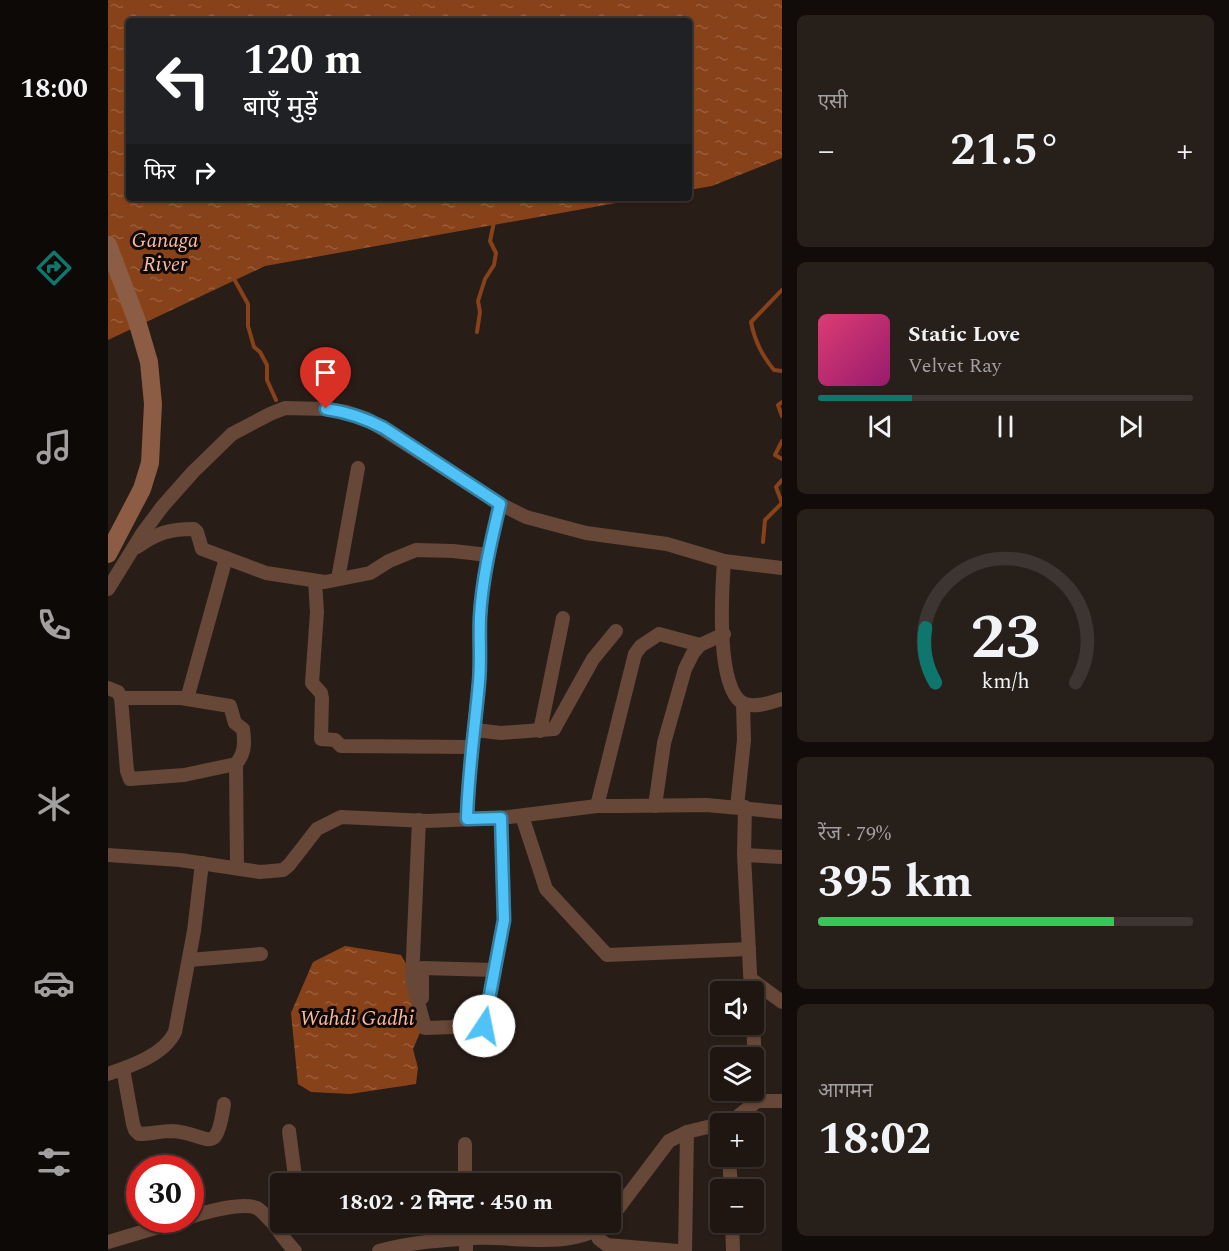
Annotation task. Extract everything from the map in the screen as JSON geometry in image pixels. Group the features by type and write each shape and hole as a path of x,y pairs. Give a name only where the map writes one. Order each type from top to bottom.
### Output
{"main road":[{"path":"108,245 137,321 149,363 153,404 150,463 142,489 108,554"}],"street":[{"path":"108,589 130,552 162,507 193,472 232,434 285,408 326,409 346,412 367,419 500,504 526,517 557,527 667,544 724,561 782,568"},
{"path":"338,579 358,468"},
{"path":"467,819 471,747 475,730 479,677 480,617 488,555 500,504"},
{"path":"130,552 152,536 163,532 194,529 202,549 266,573 330,582 370,573 389,561 416,550 453,550 488,555"},
{"path":"187,699 226,558"},
{"path":"724,561 724,634 727,678 730,690 743,704 741,807 751,981"},
{"path":"315,581 317,612 312,683 321,693 322,698 321,739 335,740 341,746 471,747"},
{"path":"540,731 563,618"},
{"path":"475,730 501,733 551,730 555,727 593,659 616,631"},
{"path":"597,806 635,654 641,646 659,634 700,645"},
{"path":"655,806 664,742 685,669 700,645 724,634"},
{"path":"108,688 118,692 121,698 127,771 130,779 184,775 236,764"},
{"path":"121,698 187,699 231,706 235,723 243,729 244,744 241,757 236,764 237,868"},
{"path":"743,704 760,705 782,699"},
{"path":"108,855 202,863 260,872 283,870 316,829 341,818 419,820 501,818 597,806 706,805 782,812"},
{"path":"522,816 546,889 607,955 749,949"},
{"path":"419,820 412,980 425,1028 484,1026 504,920 501,818"},
{"path":"744,855 782,857"},
{"path":"108,1074 123,1069 161,1049 170,1042 175,1032 189,960 202,863"},
{"path":"189,960 261,954"},
{"path":"422,1014 422,968 495,970"},
{"path":"764,992 782,1002"},
{"path":"123,1069 133,1124 139,1134 171,1131 202,1140 211,1139 217,1135 221,1127 224,1104"},
{"path":"740,1113 757,1101"},
{"path":"764,1101 782,1101"},
{"path":"621,1204 669,1141 687,1132 710,1127"},
{"path":"289,1131 295,1173"},
{"path":"685,1251 687,1132"},
{"path":"465,1144 465,1173"},
{"path":"204,1213 248,1206 270,1215"},
{"path":"108,1242 138,1233"},
{"path":"284,1233 295,1251"},
{"path":"379,1251 421,1242 553,1246 596,1233 599,1239 607,1245 678,1251"},
{"path":"733,1233 734,1251"}],"water":[{"name":"Ganaga River","path":"108,0 782,0 782,158 712,186 692,189 692,18 126,18 126,201 627,201 265,266 108,340"},
{"name":"Wahdi Gadhi","path":"345,946 401,955 419,987 423,1026 413,1049 418,1068 416,1084 350,1094 311,1092 298,1084 291,1013 313,962"}],"waterway":[{"path":"477,332 480,312 478,301 485,279 494,265 496,253 490,241 494,222"},
{"path":"233,277 248,304 248,326 254,347 260,352 267,365 267,380 276,400"},
{"path":"782,290 751,322 757,342 766,359 774,370 782,371"},
{"path":"782,402 778,405 782,416"},
{"path":"782,441 775,455 782,459"},
{"path":"763,542 765,520 782,503 776,487 782,480"}],"route":[{"path":"326,409 346,412 384,428 500,504 482,593 475,730 468,778 467,819 501,818 504,920 484,1026"}]}
